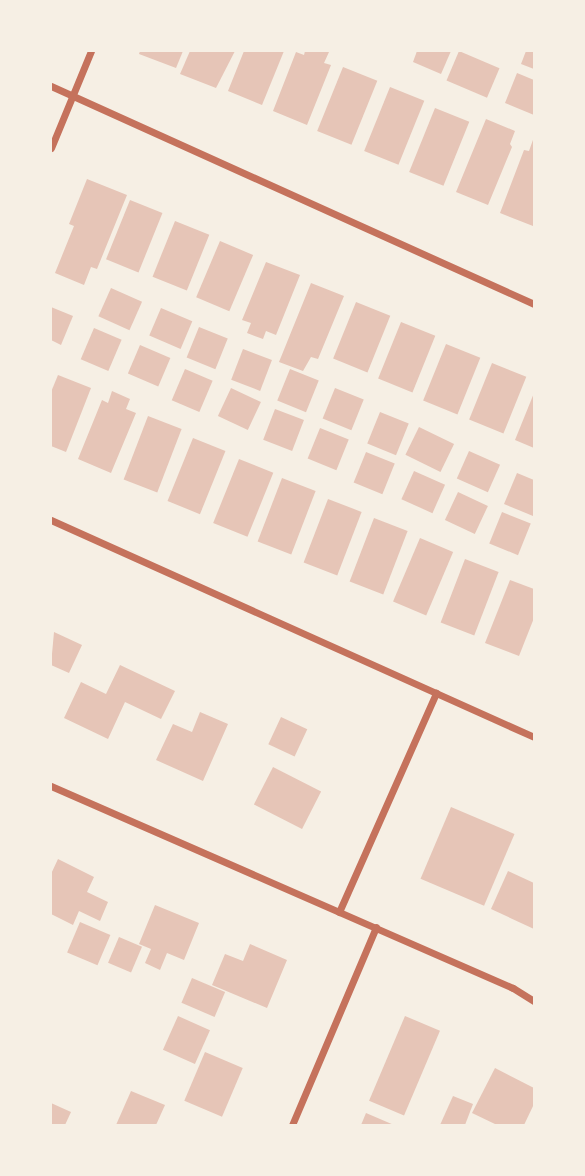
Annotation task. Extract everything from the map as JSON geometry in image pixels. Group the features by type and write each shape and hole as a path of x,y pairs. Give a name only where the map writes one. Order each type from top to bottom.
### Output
{"street":[{"path":"51,148 90,51"},
{"path":"51,86 534,304"},
{"path":"51,520 534,737"},
{"path":"339,912 436,693"},
{"path":"51,786 376,927 513,988 534,1001"},
{"path":"292,1125 376,927"}],"building":[{"path":"140,51 183,51 176,68 139,54"},
{"path":"190,51 235,51 216,88 180,74"},
{"path":"244,51 284,51 262,105 228,91"},
{"path":"305,51 329,52 324,63 331,65 307,125 273,111 296,52 304,55"},
{"path":"417,51 451,51 441,74 413,62"},
{"path":"459,51 500,68 487,98 446,80"},
{"path":"526,51 534,51 534,69 521,64"},
{"path":"343,67 377,81 351,145 317,131"},
{"path":"517,73 534,80 534,115 505,103"},
{"path":"390,87 424,101 398,165 364,151"},
{"path":"435,108 469,122 443,186 409,172"},
{"path":"486,119 515,131 510,144 512,147 488,205 456,192"},
{"path":"534,137 533,226 500,213 524,150 529,151"},
{"path":"87,179 127,195 97,269 91,267 84,285 55,273 74,226 69,224"},
{"path":"130,200 162,213 138,272 106,259"},
{"path":"175,221 209,235 187,290 153,277"},
{"path":"220,241 253,255 229,311 196,297"},
{"path":"266,262 300,275 276,335 266,331 263,339 247,333 251,323 242,320"},
{"path":"311,283 344,296 318,359 311,357 303,371 279,362"},
{"path":"111,288 142,302 129,330 98,316"},
{"path":"356,302 390,316 367,372 333,359"},
{"path":"51,307 73,316 61,345 51,340"},
{"path":"161,308 192,321 181,349 149,336"},
{"path":"401,322 435,336 412,392 378,379"},
{"path":"199,327 228,339 215,369 187,358"},
{"path":"94,328 122,340 108,371 81,359"},
{"path":"446,344 480,358 457,414 423,401"},
{"path":"140,345 170,358 158,386 128,374"},
{"path":"243,349 272,360 260,391 231,380"},
{"path":"492,363 526,377 503,433 469,420"},
{"path":"185,369 213,381 199,412 172,400"},
{"path":"290,369 319,381 306,412 277,401"},
{"path":"58,375 91,388 66,452 51,446 51,392"},
{"path":"231,388 261,402 248,430 218,416"},
{"path":"335,388 364,400 351,430 323,419"},
{"path":"112,391 130,399 126,409 136,413 111,473 78,459 102,400 108,403"},
{"path":"534,393 534,448 515,440"},
{"path":"275,409 304,420 292,451 263,440"},
{"path":"380,412 409,424 396,455 367,444"},
{"path":"148,416 182,429 157,492 124,479"},
{"path":"419,427 454,444 440,472 405,455"},
{"path":"320,428 349,440 336,470 308,459"},
{"path":"193,438 225,451 200,514 168,501"},
{"path":"469,451 500,465 488,492 457,478"},
{"path":"366,452 395,464 382,494 354,483"},
{"path":"239,459 273,473 247,537 213,523"},
{"path":"414,471 445,485 432,513 401,499"},
{"path":"517,473 534,480 533,516 504,504"},
{"path":"282,478 316,491 291,554 258,541"},
{"path":"458,492 488,506 475,534 445,520"},
{"path":"328,499 362,512 337,575 304,562"},
{"path":"502,512 531,524 518,555 489,544"},
{"path":"374,518 408,531 383,594 350,581"},
{"path":"420,538 453,552 426,616 393,602"},
{"path":"465,559 499,572 474,635 441,622"},
{"path":"510,580 534,589 534,618 519,656 485,643"},
{"path":"54,632 82,645 69,673 51,665"},
{"path":"120,665 175,691 161,719 125,702 108,739 64,718 81,682 106,694"},
{"path":"200,712 228,724 203,781 156,760 173,724 192,732"},
{"path":"281,717 307,729 295,756 268,744"},
{"path":"273,767 321,792 302,829 254,804"},
{"path":"451,807 515,834 484,906 421,879"},
{"path":"58,859 94,877 87,892 108,902 100,921 79,911 73,925 51,914 51,874"},
{"path":"508,871 534,883 534,929 491,909"},
{"path":"155,905 199,923 184,960 167,953 160,970 145,963 151,949 139,944"},
{"path":"80,922 110,935 97,965 67,952"},
{"path":"119,937 142,947 131,973 108,963"},
{"path":"250,944 287,960 267,1008 212,985 225,954 243,961"},
{"path":"192,978 225,992 215,1017 181,1003"},
{"path":"178,1016 210,1030 195,1064 163,1050"},
{"path":"405,1016 440,1031 404,1116 369,1101"},
{"path":"205,1052 243,1068 222,1117 184,1101"},
{"path":"495,1068 534,1088 534,1104 524,1125 497,1125 472,1113"},
{"path":"131,1091 165,1105 156,1125 116,1125"},
{"path":"453,1096 473,1104 465,1125 440,1125"},
{"path":"51,1103 71,1112 65,1125 51,1125"},
{"path":"366,1113 394,1125 361,1125"}]}
